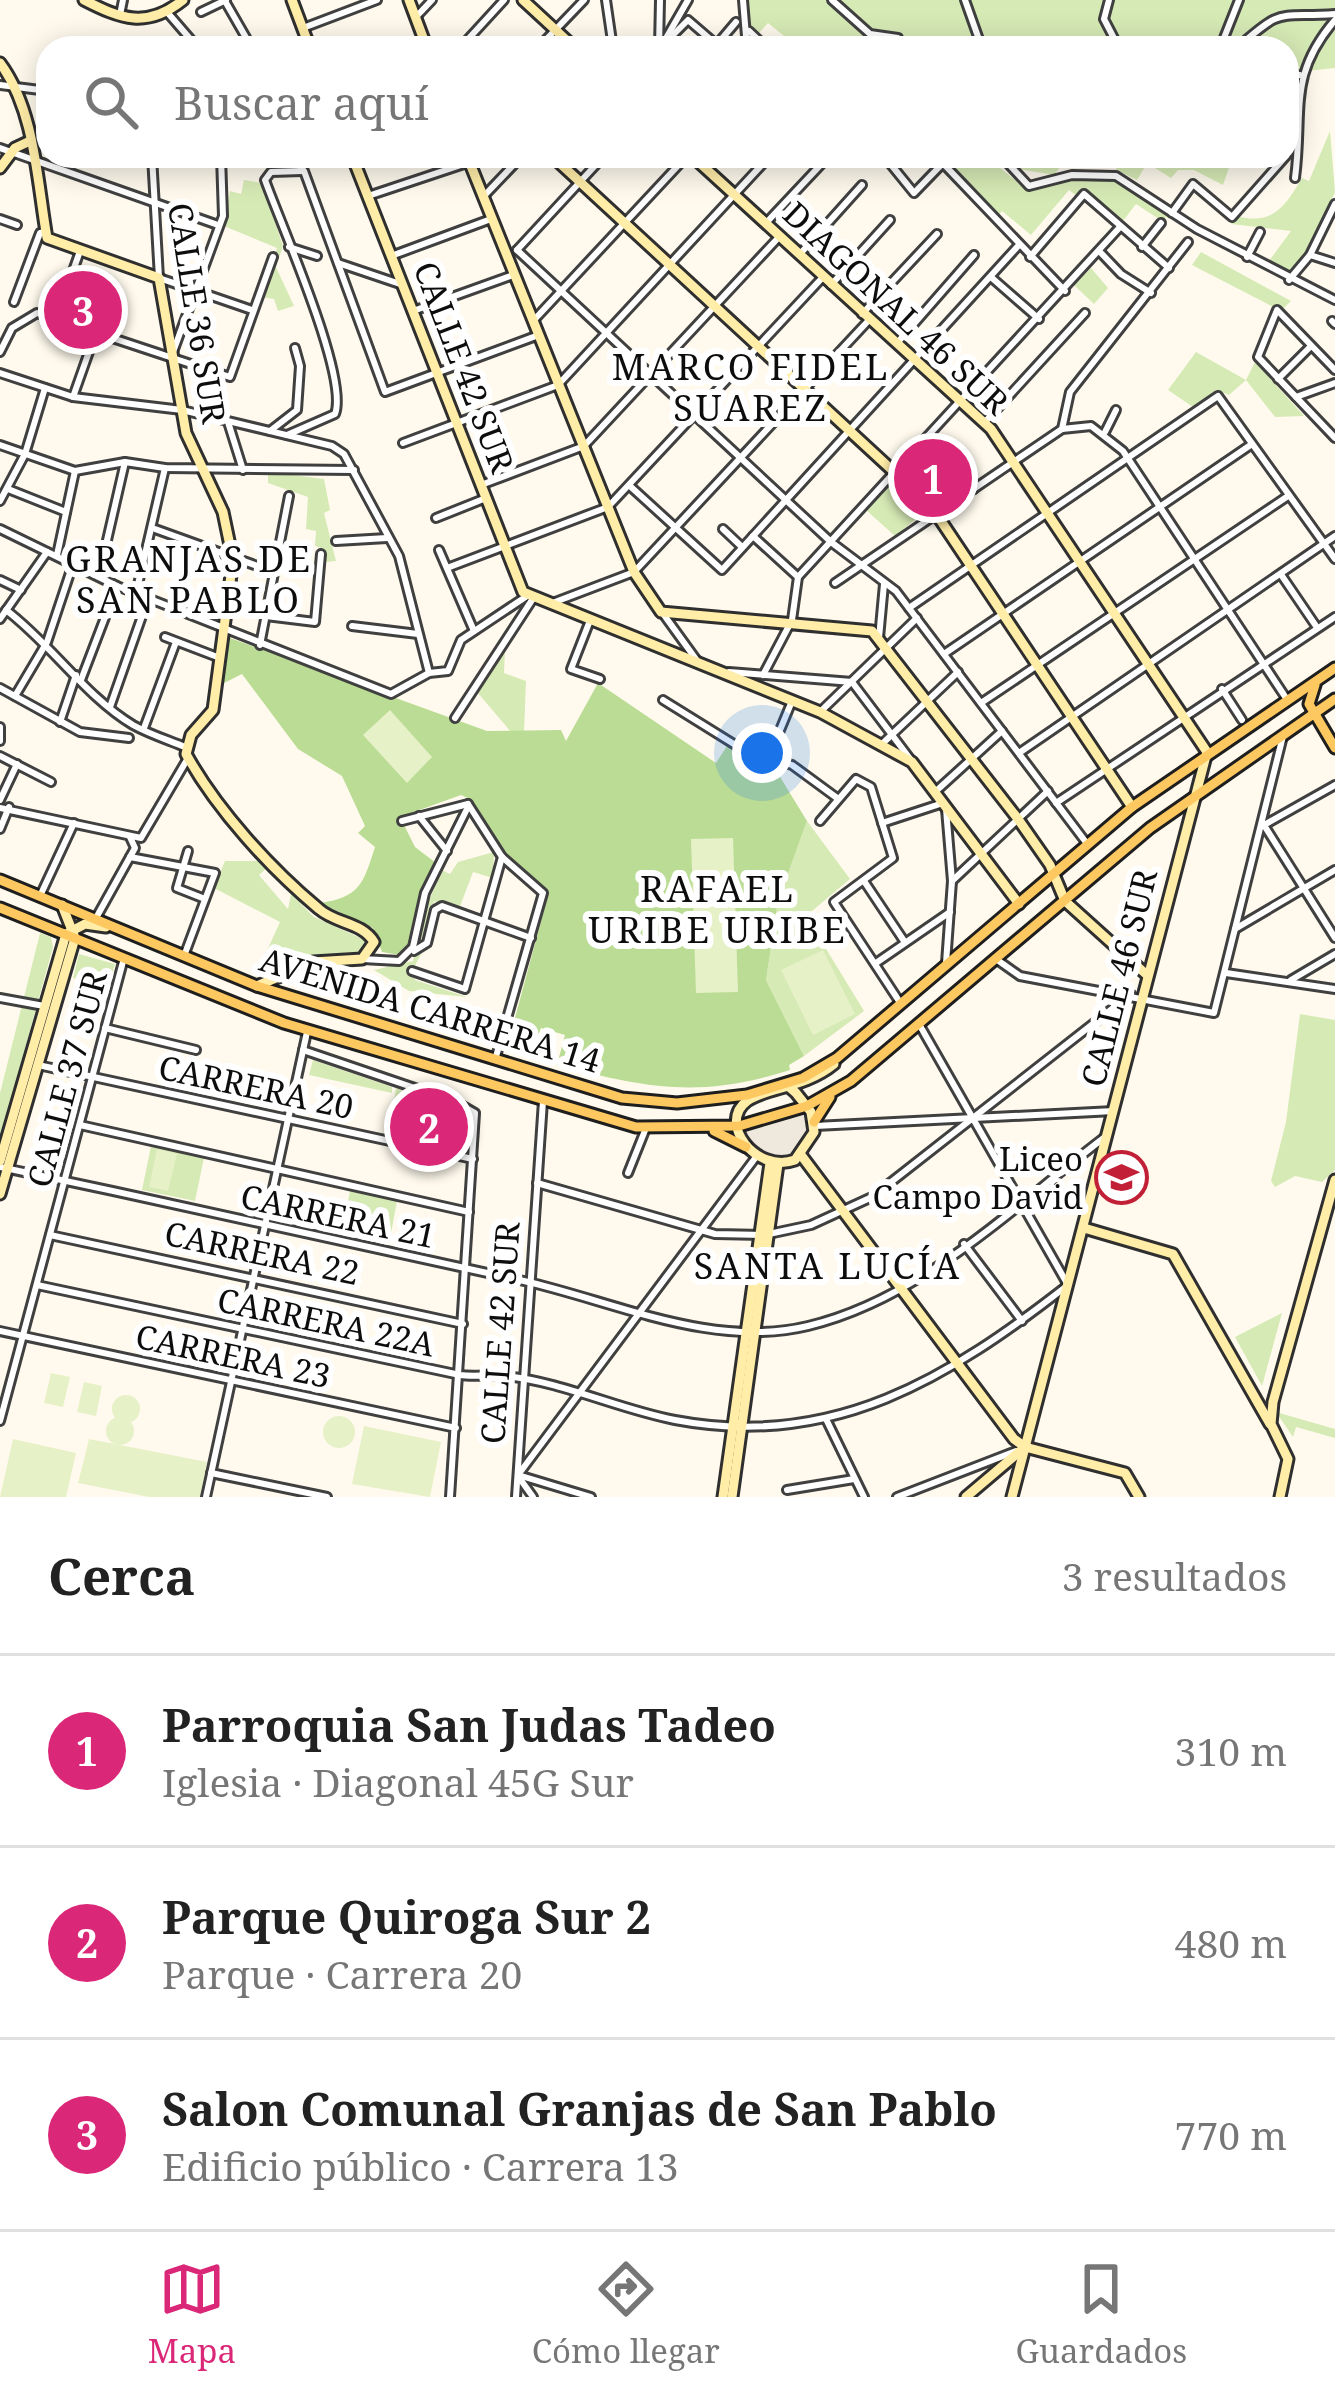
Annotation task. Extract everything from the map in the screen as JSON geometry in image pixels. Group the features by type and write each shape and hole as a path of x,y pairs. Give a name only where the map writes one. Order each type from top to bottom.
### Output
{"main road":[{"name":"AVENIDA CARRERA 14","path":"0,880 256,986 605,1094 658,1103 736,1097 788,1086 820,1069 1132,807 1286,698 1335,670"},
{"path":"1335,670 1310,690 1313,712 1335,748"},
{"name":"AVENIDA CARRERA 14","path":"0,908 308,1031 543,1101 646,1128 739,1126 807,1106 833,1093 1196,793 1335,698"},
{"path":"1295,724 1327,734"},
{"path":"814,1124 833,1093"},
{"path":"709,1129 746,1147"}],"street":[{"path":"84,0 119,18 154,16 183,0"},
{"path":"119,18 123,0"},
{"path":"154,16 161,0"},
{"path":"201,12 225,0 245,36"},
{"path":"292,0 306,36"},
{"path":"303,28 377,0"},
{"path":"409,0 423,36"},
{"path":"416,18 432,0"},
{"path":"471,36 504,0"},
{"path":"523,0 562,36"},
{"path":"606,0 611,36"},
{"path":"660,0 660,36"},
{"path":"667,36 688,0"},
{"path":"743,0 747,36"},
{"path":"832,0 870,34 884,36"},
{"path":"965,0 978,36"},
{"path":"1109,0 1104,20 1113,36"},
{"path":"1225,36 1239,0"},
{"path":"550,36 580,1"},
{"path":"167,12 188,36"},
{"path":"1249,36 1268,18 1287,13 1335,17"},
{"path":"1299,147 1300,75 1315,42 1335,17"},
{"path":"672,36 688,20 705,36"},
{"path":"724,36 736,22"},
{"path":"746,28 754,36"},
{"path":"0,63 15,83 36,167"},
{"path":"0,85 36,88"},
{"path":"6,150 30,141"},
{"path":"6,150 35,160"},
{"path":"0,168 6,150"},
{"path":"36,168 45,232 51,242 252,310"},
{"path":"57,168 218,225"},
{"name":"CALLE 36 SUR","path":"129,836 141,838 213,710 233,560 223,512 202,470 182,410 159,278 152,168"},
{"path":"172,357 218,225 225,198 221,168"},
{"path":"302,168 385,392 536,336"},
{"name":"CALLE 42 SUR","path":"357,168 505,547 530,598"},
{"path":"368,196 444,168"},
{"path":"472,168 634,572 700,665"},
{"path":"483,197 511,168"},
{"path":"564,168 937,514 1132,807"},
{"path":"507,261 593,168"},
{"path":"532,323 625,223 686,168"},
{"name":"DIAGONAL 46 SUR","path":"707,168 985,422 1207,752"},
{"path":"403,443 558,385 759,168"},
{"path":"765,224 818,168"},
{"path":"894,168 914,193 938,168"},
{"path":"949,168 1065,291"},
{"path":"1010,168 1033,186 1072,175 1116,176 1247,257 1335,300"},
{"path":"1172,213 1193,184 1232,217 1275,168"},
{"path":"1295,178 1296,168"},
{"path":"284,436 335,414 337,383 266,175 304,171"},
{"path":"799,255 862,185"},
{"path":"1030,257 1084,194 1169,268"},
{"path":"1289,280 1310,255 1334,207"},
{"path":"392,256 491,218"},
{"path":"0,219 17,226"},
{"path":"447,568 608,507 759,347 890,220"},
{"path":"1142,248 1162,223"},
{"path":"763,675 792,620 798,577 1120,227"},
{"path":"14,302 40,233 45,232"},
{"path":"1247,257 1260,232"},
{"path":"546,606 634,572 805,389 937,234"},
{"path":"481,485 584,446 779,237"},
{"path":"1062,429 1070,392 1188,242"},
{"path":"631,487 722,570 1018,246"},
{"path":"289,247 316,256"},
{"path":"517,250 831,542 863,564 909,608 1088,845"},
{"path":"56,319 80,251"},
{"path":"1100,253 1151,293"},
{"path":"896,345 974,255"},
{"path":"1310,255 1335,263"},
{"path":"0,352 12,328 38,313 230,377 273,257"},
{"path":"338,263 403,285"},
{"path":"413,311 513,274"},
{"path":"992,277 1039,319"},
{"path":"1335,370 1277,310 1258,357 1335,438"},
{"path":"985,422 1085,313"},
{"path":"166,326 180,330"},
{"path":"73,398 96,332"},
{"path":"1279,379 1311,346"},
{"path":"270,431 297,410 300,366 295,348"},
{"path":"0,373 73,398 182,410 332,446 354,470 406,576 429,673"},
{"path":"1296,397 1335,383"},
{"path":"0,501 25,454 45,388"},
{"path":"909,608 1218,396 1335,559"},
{"path":"1105,432 1116,410"},
{"path":"228,422 243,470"},
{"path":"835,583 1062,429 1081,425 1105,432 1127,459 1286,698"},
{"path":"923,443 974,489"},
{"path":"944,654 1252,444"},
{"path":"0,445 75,471 125,462 202,470 354,470"},
{"path":"98,577 125,462"},
{"path":"136,593 165,468"},
{"path":"57,556 75,471"},
{"path":"6,488 66,512"},
{"path":"260,645 289,496"},
{"path":"981,703 1288,496"},
{"path":"436,518 486,498"},
{"path":"0,529 148,599 380,692 401,691 429,673 448,671 458,644 530,598"},
{"path":"154,529 274,572"},
{"path":"723,529 742,547"},
{"path":"754,536 798,577"},
{"path":"1019,753 1335,536"},
{"path":"336,541 388,538"},
{"path":"440,550 474,631"},
{"path":"0,619 47,552"},
{"path":"266,616 315,622 322,554"},
{"path":"15,696 47,642 73,564"},
{"path":"1282,576 1316,626"},
{"path":"0,580 21,590"},
{"path":"883,643 884,584"},
{"path":"60,722 118,586"},
{"path":"530,598 820,712 912,762"},
{"path":"455,718 530,598"},
{"path":"110,707 148,599"},
{"path":"6,610 47,642 110,707 186,753 224,808 320,910 372,938 369,956 362,959"},
{"path":"662,612 865,627 883,643 1018,819 1054,874 1065,902 1147,975"},
{"path":"1056,803 1334,616"},
{"path":"820,712 883,643 916,618"},
{"path":"589,623 571,669 600,679"},
{"path":"352,626 418,634"},
{"path":"165,637 220,658"},
{"path":"143,729 176,642"},
{"path":"714,671 852,682 1019,904"},
{"path":"880,745 958,672"},
{"path":"0,688 98,737 129,738"},
{"path":"1222,689 1242,720"},
{"path":"662,700 767,761 792,765 837,798"},
{"path":"767,761 793,701"},
{"path":"0,727 0,741"},
{"path":"935,792 1002,730"},
{"path":"996,959 1020,976 1214,1012 1285,731"},
{"name":"CALLE 46 SUR","path":"1012,1497 1114,1111 1136,995 1147,975 1207,752"},
{"path":"0,756 51,782"},
{"path":"0,829 17,764"},
{"path":"820,821 851,782 861,778 871,787 893,858 834,902 901,1004"},
{"path":"1263,824 1335,785"},
{"path":"952,881 1048,791"},
{"path":"405,957 416,940 425,893 468,804"},
{"path":"402,821 468,804"},
{"path":"468,804 502,857 543,893 495,1060"},
{"path":"3,805 129,836 135,848 96,918"},
{"path":"882,823 944,805"},
{"path":"944,805 952,881 946,967"},
{"path":"419,816 447,851"},
{"path":"40,896 74,823"},
{"path":"1263,824 1335,938"},
{"path":"188,851 177,888 205,899"},
{"path":"71,933 105,926 184,956 215,873 130,857"},
{"path":"412,970 465,989 502,857"},
{"path":"1235,929 1335,870"},
{"path":"864,881 904,941"},
{"path":"0,1194 2,1166 71,933 62,904"},
{"path":"256,986 313,962 405,957 427,943 435,910 442,906 531,938"},
{"path":"876,963 950,911"},
{"path":"33,1064 45,1006 71,933"},
{"path":"1288,982 1335,954"},
{"name":"CALLE 37 SUR","path":"0,1421 124,958"},
{"path":"1224,973 1335,988"},
{"path":"537,1183 701,1232 764,1235 845,1213 1136,995"},
{"path":"0,998 45,1006"},
{"path":"919,1024 1068,1285"},
{"path":"105,1028 196,1050"},
{"path":"206,1497 308,1031"},
{"path":"303,1050 472,1109 473,1159 450,1497"},
{"name":"CARRERA 20","path":"33,1064 473,1159"},
{"path":"739,1126 746,1147 756,1157 774,1164 801,1155 814,1124 807,1106 788,1086"},
{"name":"AVENIDA CARRERA 14","path":"739,1126 747,1101 788,1086"},
{"name":"CALLE 42 SUR","path":"516,1497 543,1101"},
{"path":"814,1124 1114,1111"},
{"path":"79,1125 469,1212"},
{"path":"628,1173 646,1128"},
{"name":"CARRERA 21","path":"2,1166 465,1268 640,1312 751,1332 828,1321 902,1289 1108,1135"},
{"path":"801,1155 1025,1447"},
{"path":"518,1475 756,1157"},
{"path":"728,1497 774,1164"},
{"path":"1273,1429 1276,1387 1335,1180"},
{"path":"1084,1228 1169,1252 1288,1459 1280,1497"},
{"name":"CARRERA 22","path":"50,1235 463,1324"},
{"path":"964,1244 1022,1321"},
{"name":"CARRERA 22A","path":"37,1285 460,1376 524,1379 669,1419 738,1426 826,1419 904,1393 959,1366 1068,1285"},
{"name":"CARRERA 23","path":"0,1331 456,1429"},
{"path":"1255,1397 1269,1397 1276,1387"},
{"path":"826,1419 864,1497"},
{"path":"966,1497 1025,1447"},
{"path":"897,1497 1025,1447 1125,1472 1139,1497"},
{"path":"211,1473 327,1497"},
{"path":"518,1475 533,1497"},
{"path":"518,1475 591,1497"},
{"path":"787,1490 855,1479"}],"green space":[{"path":"747,0 1335,0 1335,68 1299,72 1299,36 784,36 768,23 758,34 750,26"},
{"path":"1330,131 1335,192 1307,254 1287,277 1266,265 1291,231 1231,224 1237,216 1269,216 1302,178 1309,181"},
{"path":"956,168 1000,168 1027,190 1069,180 1118,179 1182,224 1166,217 1162,221 1136,204 1119,226 1085,190 1078,197 1069,190 1031,235 1002,211 996,218"},
{"path":"1018,168 1059,168 1054,175"},
{"path":"1117,168 1144,168 1137,180"},
{"path":"1155,168 1229,168 1223,185 1194,170 1178,170 1171,178"},
{"path":"244,180 262,183 283,246 276,267 294,306 278,311 274,299 262,297 277,248 224,226 230,191 241,194"},
{"path":"1201,252 1291,301 1281,311 1192,265"},
{"path":"1091,268 1108,288 1094,304 1074,285"},
{"path":"1196,352 1246,380 1229,395 1216,390 1193,407 1168,390"},
{"path":"1255,362 1304,416 1275,417 1246,380"},
{"path":"268,472 324,479 330,510 324,513 336,561 325,562 324,549 315,546 316,531 306,529 308,497 268,483"},
{"path":"891,481 920,507 918,517 895,536 865,509"},
{"path":"230,638 487,731 561,730 566,741 598,683 716,763 727,746 768,771 774,767 807,821 778,901 766,980 804,1056 789,1065 790,1070 758,1079 673,1087 557,1065 565,1035 541,1028 537,1038 525,1034 519,1043 509,1040 549,892 506,854 472,800 461,795 400,817 415,847 436,863 418,901 412,943 400,955 382,952 373,928 320,903 344,897 358,887 375,847 358,833 365,826 342,776 298,749 242,674 222,684"},
{"path":"505,649 504,673 526,681 524,732 511,732 477,692"},
{"path":"390,710 432,757 407,783 363,735"},
{"path":"807,821 850,879 806,916 864,1011 804,1056 766,980 778,901"},
{"path":"733,838 738,992 696,993 691,839"},
{"path":"494,852 493,878 473,872 459,909 434,901 427,943 412,971 415,980 467,997 409,991 374,970 413,961 422,917 442,870 450,874 458,862"},
{"path":"225,861 262,861 268,867 259,875 288,909 291,894 314,917 365,940 364,952 311,955 255,977 280,922 214,888"},
{"path":"40,933 51,937 53,947 0,1139 0,1093"},
{"path":"823,950 855,1014 813,1035 781,970"},
{"path":"79,954 115,964 108,987 73,978"},
{"path":"1300,1014 1335,1020 1335,1170 1322,1182 1295,1176 1275,1187 1271,1181 1286,1122"},
{"path":"313,1060 392,1087 392,1093 309,1075"},
{"path":"396,1088 469,1116 468,1155 389,1138"},
{"path":"151,1146 204,1158 195,1201 142,1190"},
{"path":"157,1149 177,1154 168,1191 149,1187"},
{"path":"350,1191 397,1201 389,1244 341,1234"},
{"path":"1282,1313 1262,1386 1235,1337"},
{"path":"51,1373 70,1377 63,1407 44,1403"},
{"path":"84,1382 102,1386 96,1416 77,1412"},
{"path":"126,1395 136,1399 140,1409 136,1419 126,1423 116,1419 112,1409 116,1399"},
{"path":"1276,1412 1335,1429 1335,1438 1296,1427 1293,1437"},
{"path":"339,1416 350,1421 355,1432 350,1443 339,1448 328,1443 323,1432 328,1421"},
{"path":"120,1417 130,1421 134,1431 130,1441 120,1445 110,1441 106,1431 110,1421"},
{"path":"364,1426 441,1442 430,1497 352,1484"},
{"path":"13,1439 76,1453 66,1497 0,1497"},
{"path":"89,1439 207,1462 200,1497 149,1497 78,1483"}],"shaded area":[{"path":"806,1109 810,1131 792,1156 761,1155 747,1139 744,1129"}],"place":[{"name":"Salon Comunal Granjas de San Pablo","path":"83,310"},
{"name":"Parroquia San Judas Tadeo","path":"933,478"},
{"name":"Parque Quiroga Sur 2","path":"429,1127"},
{"name":"Liceo Campo David","path":"1122,1178"}],"district":[{"name":"MARCO FIDEL SUAREZ","path":"751,388"},
{"name":"GRANJAS DE SAN PABLO","path":"189,580"},
{"name":"RAFAEL URIBE URIBE","path":"718,910"},
{"name":"SANTA LUCÍA","path":"828,1266"}]}
